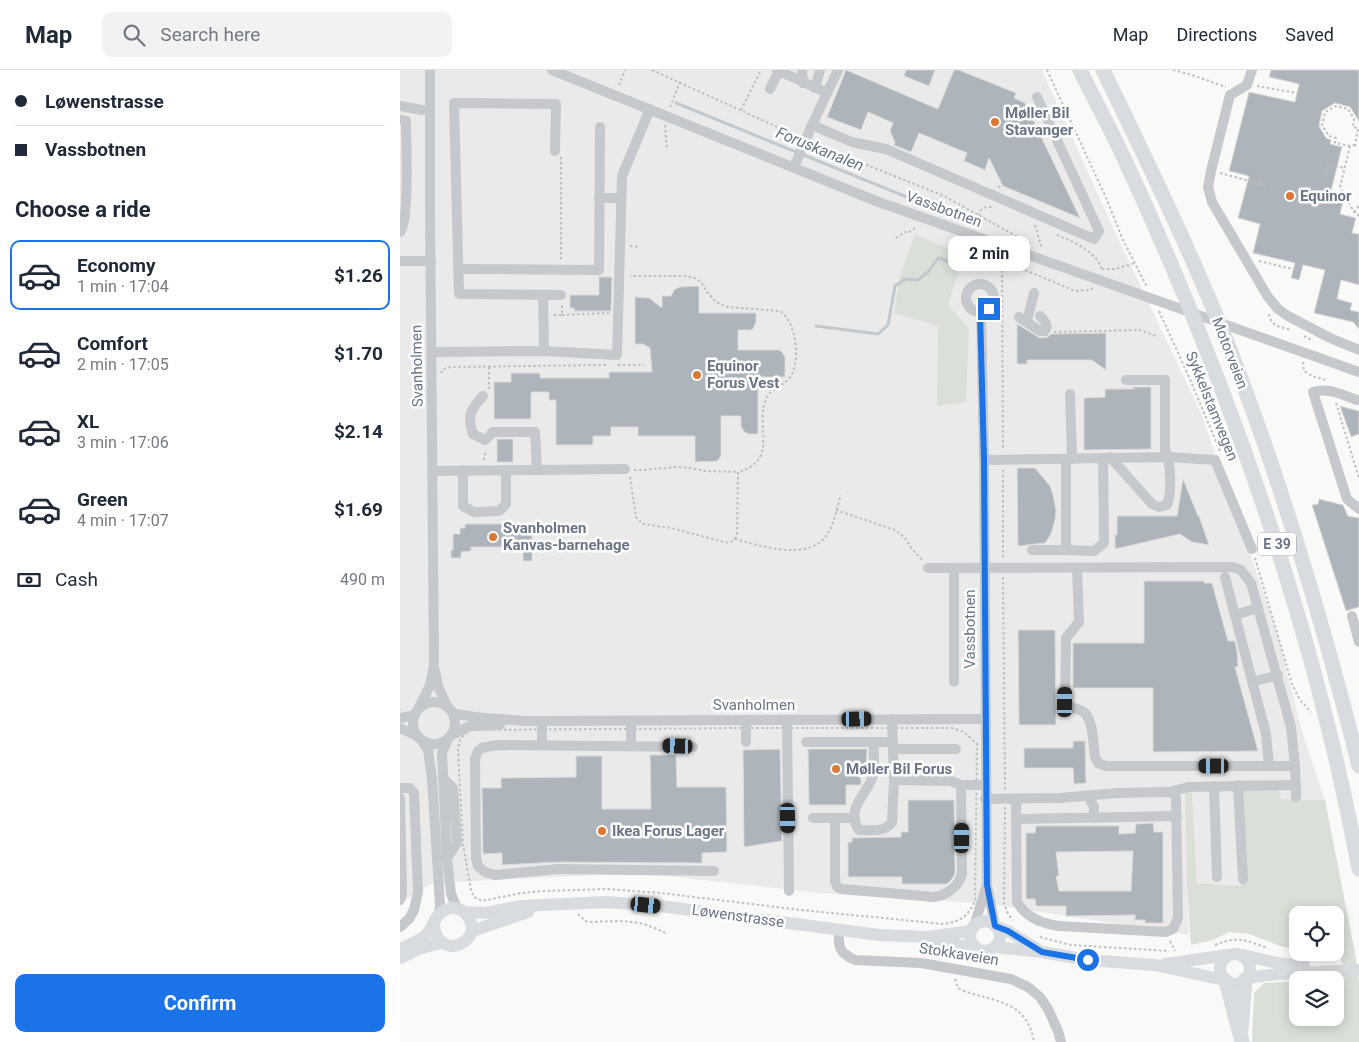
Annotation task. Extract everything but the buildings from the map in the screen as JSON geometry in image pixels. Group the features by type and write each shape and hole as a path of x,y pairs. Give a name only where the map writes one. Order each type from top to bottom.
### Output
{"highway":[{"name":"E 39","path":"1072,70 1086,97 1107,125"},
{"name":"Motorveien","path":"1080,70 1127,164 1198,326 1244,444 1303,628 1326,713 1359,869"},
{"name":"Motorveien","path":"1104,70 1187,247 1231,352 1260,431 1328,647 1359,766"},
{"path":"1241,1037 1246,979"},
{"path":"1225,981 1241,1037"}],"main road":[{"name":"Løwenstrasse","path":"461,910 486,913 521,906 606,902 651,905 879,935 928,937 978,950"},
{"name":"Løwenstrasse","path":"472,931 548,905"},
{"path":"400,949 427,934 436,919 451,908 461,910 469,917 472,931 463,943 456,946 448,946 437,938 434,931 436,919"},
{"path":"995,926 1000,937 995,947 990,950 978,950 970,941 972,928 977,923 987,922 1008,931 1042,952"},
{"name":"Løwenstrasse","path":"928,937 972,928"},
{"path":"400,958 421,948 442,943"},
{"path":"995,947 1042,952 1088,960 1156,965 1234,984 1246,979 1336,967"},
{"path":"1156,965 1236,953 1277,963 1359,970"},
{"path":"1225,981 1221,976 1220,966 1228,955"},
{"path":"1243,955 1250,966 1246,979"}],"street":[{"name":"Svanholmen","path":"430,70 434,665 438,686 450,710 470,718 523,721 985,719"},
{"name":"Vassbotnen","path":"552,70 650,109 800,153 876,201 1359,372"},
{"path":"770,89 778,70 827,93"},
{"path":"802,70 803,82"},
{"path":"815,88 820,70"},
{"path":"800,153 838,70"},
{"path":"1252,70 1247,85 1230,95 1208,187 1212,202 1268,297 1278,309 1330,338 1359,350"},
{"path":"812,125 852,142 886,149 1094,238 1099,231 1037,96"},
{"path":"558,151 556,104 454,103 459,294 562,295"},
{"path":"400,106 422,110"},
{"path":"432,352 548,351 617,355 622,176 650,109"},
{"path":"400,120 406,121 406,220 403,230 400,232"},
{"path":"458,269 599,270 600,126"},
{"path":"599,198 620,198"},
{"path":"400,261 431,261"},
{"path":"1034,293 1019,318 1040,331 1045,331 1047,328 1046,323 1040,316"},
{"path":"544,295 548,351"},
{"name":"Vassbotnen","path":"980,312 984,460 987,885 995,926"},
{"path":"1107,458 1152,504 1159,507 1167,505 1170,497 1168,457 1165,450 1164,380 1126,380"},
{"path":"1356,400 1337,392 1321,389 1314,392 1347,499 1359,509"},
{"path":"1066,550 1070,394"},
{"path":"483,396 470,413 470,424 473,434 485,440 493,432 534,432 537,470"},
{"path":"984,460 1168,457 1215,460 1253,552"},
{"path":"1032,550 1094,551 1104,543 1107,458"},
{"path":"433,471 625,469"},
{"path":"463,470 463,506 474,512 499,511 506,504 506,470"},
{"path":"928,568 1232,567 1241,570 1252,583 1291,728 1296,797"},
{"path":"954,568 954,682"},
{"path":"1077,568 1079,622 1066,638 1065,702 1070,708 1084,712 1090,718 1095,757 1098,763 1106,766 1295,766"},
{"path":"1224,577 1266,734 1269,766"},
{"path":"1234,615 1258,608"},
{"path":"1352,616 1359,642"},
{"name":"Svanholmen","path":"417,712 430,685 434,665"},
{"path":"1252,682 1278,676"},
{"path":"400,718 417,712 426,704 433,702 450,710 455,720 455,728 442,752 442,778 451,894 461,910"},
{"path":"417,712 413,722 428,750 432,779 440,905 436,919"},
{"path":"874,742 873,776 857,802 855,818 859,830 882,830 889,828 892,822 894,780 892,719"},
{"path":"746,720 746,742"},
{"path":"788,720 789,891"},
{"name":"Svanholmen","path":"450,737 470,726 523,721"},
{"path":"542,721 542,744"},
{"path":"630,721 631,745"},
{"path":"400,728 430,744 437,744 450,737"},
{"path":"806,742 874,742 893,746 956,749"},
{"path":"693,747 542,744 497,745 482,748 478,751 475,759 476,858 478,866 485,872 495,875 558,869 714,871"},
{"path":"894,780 951,781 961,785 985,785"},
{"path":"835,818 835,881 837,887 934,897 942,896 949,892 960,880 962,874 961,785"},
{"path":"1238,785 1243,878"},
{"path":"985,800 1067,798 1117,793 1170,792 1188,787 1296,785"},
{"path":"1214,786 1218,877"},
{"path":"400,788 410,788 414,793 418,892 414,910 409,919 400,927"},
{"path":"1016,799 1017,902 1027,914 1053,926 1166,932 1173,929 1178,918 1176,796 1170,792"},
{"path":"1088,796 1094,807 1094,818"},
{"path":"400,798 402,894 400,900"},
{"path":"1017,819 1177,816"},
{"path":"813,818 855,818"},
{"name":"Vassbotnen","path":"972,928 987,885"},
{"name":"Stokkaveien","path":"839,930 840,948 846,956 854,960 903,961 1002,976 1023,984 1034,990 1048,1009 1058,1031 1060,1042"}],"path":[{"path":"619,84 626,70"},
{"path":"652,70 741,110 800,153 944,196 1032,244"},
{"path":"664,75 667,70"},
{"path":"741,110 761,70"},
{"path":"1047,70 1151,294"},
{"path":"1173,70 1238,90"},
{"path":"669,109 680,82"},
{"path":"1247,85 1297,93"},
{"path":"1355,145 1358,128 1354,126 1354,120 1348,109 1336,106 1325,112 1322,125 1330,136 1336,138 1335,143 1359,146"},
{"path":"664,122 667,150"},
{"path":"1350,146 1340,187 1354,212 1359,216"},
{"path":"558,151 561,270"},
{"path":"1326,176 1328,164 1344,168"},
{"path":"1211,171 1268,186"},
{"path":"1354,212 1359,206"},
{"path":"896,238 914,229 916,224"},
{"path":"1034,225 1041,246 1040,249 1044,251"},
{"path":"1244,257 1297,270 1297,272"},
{"path":"1002,260 1004,903 1008,914 1016,924"},
{"path":"1102,270 1115,269 1135,263"},
{"path":"625,469 644,470 676,467 704,471 738,472 751,468 758,461 763,443 763,408 767,397 792,375 795,353 792,326 787,316 780,311 727,307 716,302 701,282 695,278 684,276 630,276"},
{"path":"562,295 562,315"},
{"name":"Sykkelstamvegen","path":"1155,303 1220,451"},
{"path":"553,315 618,313"},
{"path":"1002,321 1019,318"},
{"path":"1050,332 1140,330 1156,336"},
{"path":"548,351 553,366"},
{"path":"1303,361 1304,371 1312,376 1331,381"},
{"path":"453,367 644,365"},
{"path":"483,396 489,392 489,367"},
{"path":"1337,392 1335,401 1359,478"},
{"path":"484,465 485,440"},
{"path":"625,469 631,479 636,517 642,524 671,528 729,543 736,539 770,549 787,550 817,545 828,534 841,495"},
{"path":"736,539 738,472"},
{"path":"836,510 895,530 905,538 912,550 928,568"},
{"path":"1253,552 1296,692 1303,704 1316,715"},
{"path":"460,797 458,744 460,739 470,730"},
{"path":"607,888 944,924 958,922 969,913 975,901"},
{"path":"574,903 577,913 585,921 641,923 667,934"},
{"path":"1033,936 1071,945 1175,952"},
{"path":"1215,945 1230,939 1247,940 1274,950"},
{"path":"1320,961 1336,967"},
{"path":"956,969 955,977 958,988 971,994 1008,1004 1017,1009 1024,1016 1032,1030 1034,1042"}],"shaded area":[{"path":"400,70 1042,70 1119,241 1201,413 1277,632 1301,728 1325,800 1281,799 1241,886 1197,883 1192,790 1187,884 1189,935 990,904 820,893 640,873 432,883 400,904"},
{"path":"915,234 951,250 959,269 948,305 969,329 966,402 937,406 938,326 894,313 900,275"},
{"path":"1240,780 1277,780 1281,799 1325,800 1355,953 1359,983 1359,1042 1252,1042 1254,993 1264,983 1289,981 1289,1026 1344,1026 1345,978 1342,961 1344,961 1344,906 1289,906 1289,947 1283,947 1249,934 1229,932 1213,940 1191,945 1187,884 1185,787 1192,790 1197,883 1241,886"}],"waterway":[{"name":"Foruskanalen","path":"676,103 956,217"},
{"path":"816,326 878,334 888,325 895,286 905,279 918,280 929,271 938,258 950,262 954,260"}],"place":[{"name":"Møller Bil Stavanger","path":"995,122"},
{"name":"Equinor","path":"1290,196"},
{"name":"Equinor Forus Vest","path":"697,375"},
{"name":"Svanholmen Kanvas-barnehage","path":"493,537"},
{"name":"Møller Bil Forus","path":"836,769"},
{"name":"Ikea Forus Lager","path":"602,831"}],"route":[{"path":"989,309 980,312 984,460 987,885 995,926 1008,931 1042,952 1088,960"}]}
